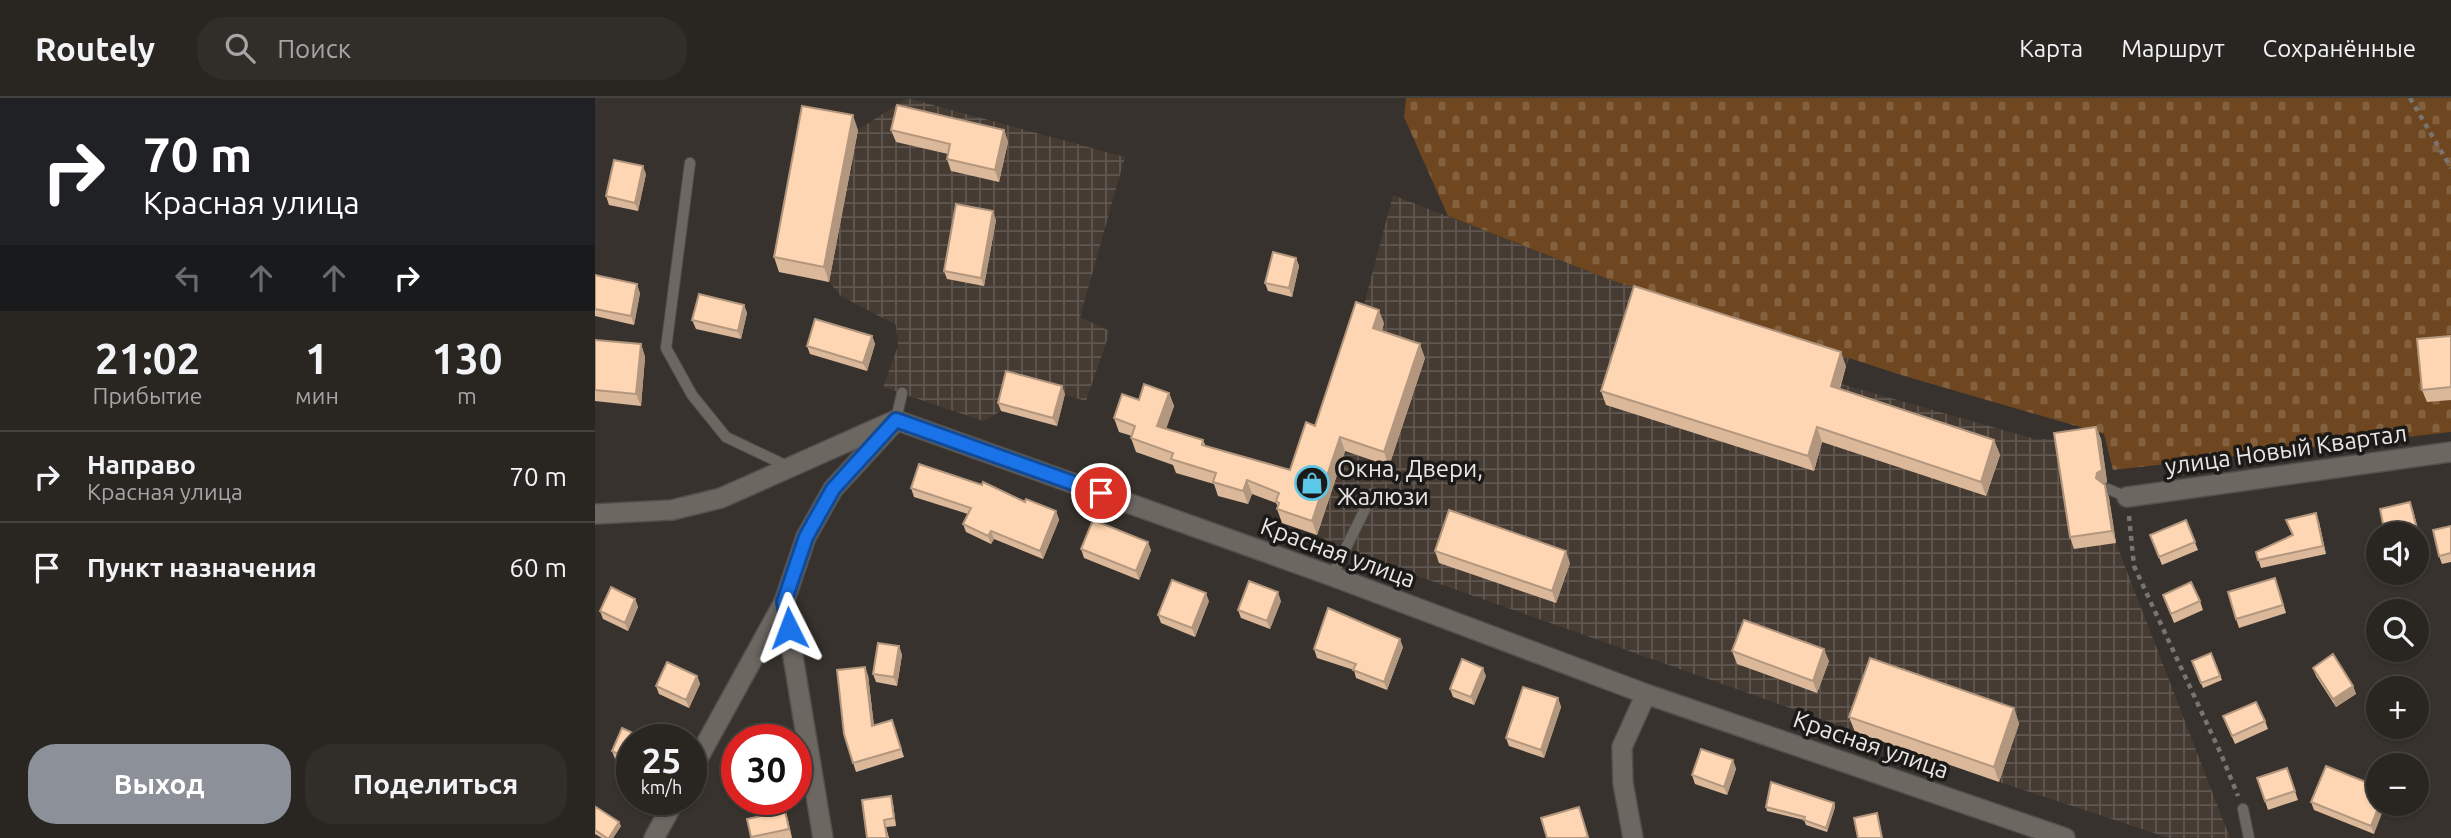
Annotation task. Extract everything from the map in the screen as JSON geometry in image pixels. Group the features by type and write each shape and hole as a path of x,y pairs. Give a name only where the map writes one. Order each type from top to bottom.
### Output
{"street":[{"path":"595,514 672,510 721,498 896,420"},
{"path":"707,742 784,602 806,537 833,489 896,420"},
{"name":"Красная улица","path":"896,420 1332,576 1646,694 2065,838"},
{"name":"улица Новый Квартал","path":"2127,497 2451,452"},
{"path":"784,602 823,838"},
{"path":"1633,838 1623,783 1622,747 1646,694"},
{"path":"654,838 667,815"}],"lane":[{"path":"690,163 667,348 692,395 726,437 790,467"},
{"path":"896,420 902,393"},
{"path":"2108,489 2127,497"},
{"path":"1332,576 1373,492"},
{"path":"2243,810 2249,838"}],"path":[{"path":"2410,98 2451,168"},
{"path":"2127,497 2134,566 2221,754 2243,810"}],"shaded area":[{"path":"907,98 1125,157 1080,317 1110,331 1086,401 1010,379 1001,411 983,421 883,387 898,346 896,325 841,296 829,282 779,272 808,121 858,130"},
{"path":"1393,195 1608,279 1849,358 1841,384 2035,439 2101,439 2116,543 2230,838 2169,838 1999,782 1344,550 1317,535 1282,523 1311,436 1361,316"}],"green space":[{"path":"1406,98 2451,98 2451,432 2113,470 2104,434 1901,375 1608,279 1448,216 1404,117"}],"building":[{"path":"897,105 1004,130 995,170 947,159 950,144 891,130"},
{"path":"802,106 853,115 824,267 774,257"},
{"path":"614,160 643,166 635,203 606,196"},
{"path":"956,204 993,211 981,278 944,271"},
{"path":"1273,252 1296,258 1289,288 1265,283"},
{"path":"595,275 637,284 631,316 595,309"},
{"path":"1634,286 1841,352 1831,386 1994,440 1981,482 1817,427 1808,456 1601,391"},
{"path":"699,294 744,305 738,331 692,320"},
{"path":"1356,302 1379,310 1373,328 1420,344 1384,452 1340,437 1312,521 1277,509 1279,493 1247,480 1243,491 1213,482 1216,473 1171,459 1173,453 1131,438 1135,426 1114,418 1122,394 1139,400 1144,384 1169,393 1157,426 1203,440 1202,445 1290,470 1306,422 1315,426"},
{"path":"815,319 872,336 863,363 807,346"},
{"path":"2451,336 2451,387 2422,390 2417,339"},
{"path":"595,340 641,344 636,394 595,390"},
{"path":"1006,371 1062,386 1053,418 998,403"},
{"path":"2096,427 2102,470 2097,473 2096,478 2105,485 2112,531 2070,537 2054,433"},
{"path":"919,464 982,485 983,482 1025,502 1026,499 1056,511 1040,551 991,531 988,536 963,524 971,508 911,488"},
{"path":"2410,502 2415,522 2383,522 2380,509"},
{"path":"1449,510 1566,551 1552,591 1435,551"},
{"path":"2316,513 2323,546 2258,560 2256,552 2293,535 2286,520"},
{"path":"1093,520 1148,542 1136,571 1081,549"},
{"path":"2186,520 2195,542 2159,557 2150,535"},
{"path":"2451,526 2451,553 2439,556 2433,530"},
{"path":"2275,578 2283,605 2236,619 2228,592"},
{"path":"1172,580 1206,593 1192,628 1158,615"},
{"path":"1249,581 1278,592 1267,621 1238,610"},
{"path":"2191,582 2200,601 2171,614 2163,595"},
{"path":"611,587 635,599 625,623 600,611"},
{"path":"1328,608 1400,639 1384,682 1353,670 1356,664 1314,649"},
{"path":"1744,620 1824,649 1813,681 1732,651"},
{"path":"878,643 899,646 894,677 873,674"},
{"path":"2211,653 2220,676 2201,683 2192,661"},
{"path":"2333,654 2353,686 2333,699 2313,668"},
{"path":"1870,658 2014,708 1994,767 1849,717"},
{"path":"1462,659 1483,668 1471,697 1450,689"},
{"path":"667,662 697,676 686,700 656,686"},
{"path":"865,667 872,726 892,720 901,749 853,763 844,734 837,670"},
{"path":"1523,687 1558,698 1541,750 1506,738"},
{"path":"2256,702 2265,721 2232,736 2223,716"},
{"path":"1701,749 1733,760 1724,787 1692,775"},
{"path":"2326,766 2366,782 2366,816 2375,816 2371,826 2311,802"},
{"path":"2287,768 2295,791 2265,801 2257,778"},
{"path":"1771,782 1834,803 1826,828 1804,820 1805,817 1766,807"},
{"path":"891,796 894,818 884,820 887,838 867,838 862,800"},
{"path":"596,807 619,822 609,838 595,830"},
{"path":"1579,807 1588,837 1547,838 1541,818"},
{"path":"1877,813 1882,838 1858,838 1854,818"},
{"path":"786,815 789,829 751,837 747,819"}],"place":[{"name":"Окна, Двери, Жалюзи","path":"1312,483"}],"route":[{"path":"789,628 784,602 806,537 833,489 896,420 1101,493"}]}
